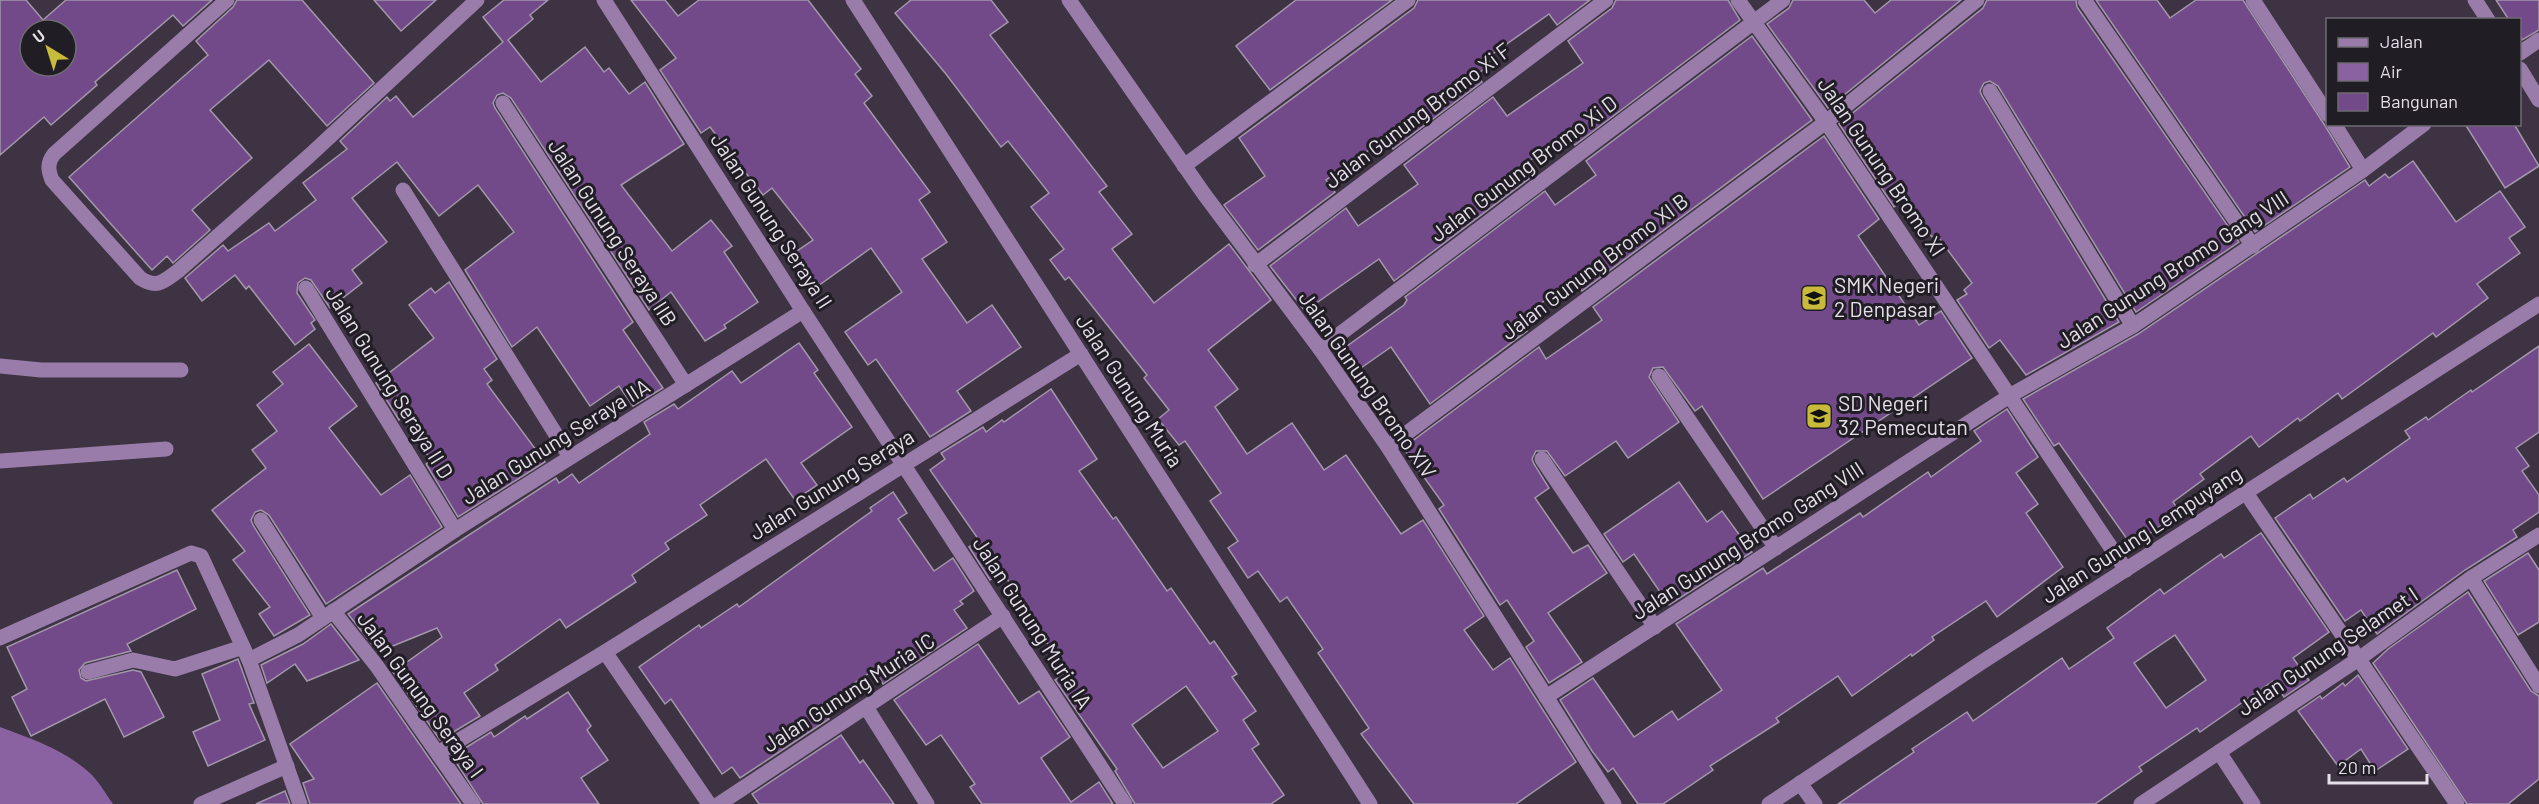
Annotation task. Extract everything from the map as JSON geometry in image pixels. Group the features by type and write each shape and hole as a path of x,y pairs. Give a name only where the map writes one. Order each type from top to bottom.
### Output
{"street":[{"path":"227,0 54,154 49,161 48,172 52,180 140,278 150,284 164,282 178,271 309,156 472,2"},
{"name":"Jalan Gunung Seraya II","path":"604,0 904,465"},
{"name":"Jalan Gunung Muria","path":"853,0 1370,804"},
{"name":"Jalan Gunung Bromo XIV","path":"1069,0 1184,166 1320,350 1388,447 1614,804"},
{"path":"1184,166 1408,0"},
{"name":"Jalan Gunung Bromo Xi F","path":"1255,265 1606,0"},
{"name":"Jalan Gunung Bromo XI","path":"1738,0 1826,122 2011,395 2126,570"},
{"name":"Jalan Gunung Bromo Xi D","path":"1320,350 1783,0"},
{"name":"Jalan Gunung Bromo XI B","path":"1388,447 1826,122 1977,0"},
{"path":"2253,0 2326,112"},
{"path":"2475,0 2487,18"},
{"path":"2085,1 2253,246"},
{"path":"2521,52 2539,40"},
{"path":"2521,71 2539,100"},
{"path":"1990,92 2133,326"},
{"name":"Jalan Gunung Seraya IIB","path":"503,103 686,385"},
{"path":"2335,126 2363,170"},
{"name":"Jalan Gunung Bromo Gang VIII","path":"1546,698 2011,395 2133,326 2363,170 2421,126"},
{"path":"403,190 570,457"},
{"name":"Jalan Gunung Seraya II D","path":"306,288 455,530"},
{"name":"Jalan Gunung Lempuyang","path":"1769,804 1982,662 2539,304"},
{"name":"Jalan Gunung Seraya IIA","path":"88,672 133,660 175,669 246,654 298,635 455,530 803,311"},
{"name":"Jalan Gunung Seraya","path":"438,753 605,652 1081,354"},
{"path":"0,366 41,370 181,370"},
{"path":"1659,375 1776,548"},
{"path":"0,460 166,449"},
{"path":"1542,459 1655,627"},
{"name":"Jalan Gunung Muria IA","path":"904,465 1125,804"},
{"path":"2246,493 2457,804"},
{"name":"Jalan Gunung Seraya I","path":"261,520 328,614 438,753 473,804"},
{"name":"Jalan Gunung Selamet I","path":"2141,804 2360,658 2471,578 2539,535"},
{"path":"0,638 137,576 196,554 204,560 246,654 300,804"},
{"path":"2471,578 2539,686"},
{"name":"Jalan Gunung Muria IC","path":"719,804 1003,616"},
{"path":"605,652 709,804"},
{"path":"866,707 927,804"},
{"path":"2219,752 2253,804"},
{"path":"201,804 287,766"},
{"path":"1800,783 1815,804"}],"water":[{"path":"0,727 48,746 70,758 91,774 113,804 0,804"}],"building":[{"path":"0,0 26,0 41,18 18,18 18,78 78,78 78,18 45,18 66,0 212,0 183,26 173,15 95,82 97,85 51,125 44,117 0,155"},
{"path":"237,0 302,0 374,83 327,126 269,60 210,110 252,158 192,210 210,230 173,263 167,256 152,270 69,177 208,55 196,41 233,7"},
{"path":"374,0 436,0 401,31"},
{"path":"504,0 548,0 530,15 533,19 508,40 541,82 585,47 604,72 609,68 629,94 645,82 684,144 621,185 672,251 711,220 732,246 724,252 758,302 724,325 726,328 705,341 671,292 649,310 511,98 503,93 497,95 493,103 495,108 633,322 623,330 663,388 633,406 619,386 590,406 537,327 512,347 465,270 514,232 478,185 439,216 397,162 352,198 387,242 352,270 362,283 330,308 311,280 305,278 298,283 297,293 315,320 311,323 315,329 295,345 249,286 246,289 235,275 202,301 185,278 223,245 228,251 269,223 275,231 316,200 303,183 347,149 340,141 387,97 390,101 396,96 413,117 503,42 483,17"},
{"path":"631,0 665,0 678,16 699,0 808,0 861,69 855,74 872,96 864,103 930,192 919,200 947,242 922,259 967,323 992,305 1021,347 957,391 971,411 930,437 876,359 868,365 845,332 902,292 871,248 811,291 788,257 813,240 772,188 763,195 710,127 701,133 660,70 676,58"},
{"path":"911,0 991,0 1008,22 990,35 1107,186 1099,192 1132,234 1112,249 1154,303 1229,244 1271,300 1208,350 1238,389 1215,407 1247,454 1292,423 1324,470 1346,455 1401,534 1423,520 1484,616 1464,630 1493,670 1510,658 1576,762 1516,804 1414,804 1361,734 1369,728 1318,653 1323,649 1287,597 1280,602 1258,571 1248,578 1228,548 1238,541 1210,501 1221,493 1185,441 1179,445 1158,419 1169,410 1144,378 1147,375 1069,277 1065,280 1050,260 1064,249 1031,207 1049,193 1008,141 1001,147 946,74 895,13"},
{"path":"1296,0 1392,0 1270,90 1236,46"},
{"path":"1418,0 1590,0 1557,25 1549,14 1487,58 1492,64 1477,74 1482,82 1393,149 1385,139 1326,180 1335,192 1258,250 1224,205 1265,176 1239,138 1414,8"},
{"path":"1616,0 1728,0 1740,20 1575,145 1568,135 1526,163 1534,175 1394,281 1379,259 1305,311 1270,266 1346,208 1358,226 1418,184 1404,165 1493,97 1507,116 1583,63 1568,41 1612,8"},
{"path":"1793,0 1864,0 1875,13 1891,0 1961,0 1828,108 1767,24 1789,8"},
{"path":"1987,0 2076,0 2077,7 2239,242 2136,312 1998,86 1990,81 1984,83 1980,91 1982,96 2119,322 2026,375 2000,340 1989,348 1957,300 1967,294 1964,290 1972,283 1936,234 1932,237 1903,200 1894,207 1839,124 1983,8"},
{"path":"2096,0 2157,0 2170,18 2196,0 2243,0 2350,167 2255,232"},
{"path":"2496,0 2539,0 2539,30 2522,40 2521,18 2508,18"},
{"path":"1752,36 1812,120 1582,291 1574,280 1519,319 1527,331 1430,404 1391,347 1358,370 1343,349 1404,305 1407,300 1405,297 1545,191 1555,205 1596,175 1586,161"},
{"path":"2466,126 2515,126 2539,166 2505,188"},
{"path":"1824,136 1879,219 1858,236 1919,325 1941,311 1972,358 1763,499 1702,406 1695,411 1663,367 1653,368 1649,377 1679,422 1628,458 1616,441 1565,476 1547,451 1536,451 1532,459 1549,488 1535,498 1573,553 1588,545 1607,573 1548,613 1582,662 1549,683 1526,647 1534,641 1507,600 1500,605 1439,509 1444,505 1403,448 1539,347 1546,359 1602,320 1593,307"},
{"path":"2413,161 2456,222 2500,191 2525,227 2509,238 2520,253 2477,284 2488,298 2436,337 2433,333 2342,399 2338,393 2300,421 2298,418 2259,447 2251,436 2200,474 2204,479 2173,502 2180,512 2132,546 2059,443 2054,446 2023,399 2138,334 2365,180 2369,186 2385,174 2389,178"},
{"path":"449,282 497,359 484,369 492,380 487,384 545,462 458,517 426,464 431,460 402,417 399,420 376,383 434,338 409,305 431,288 435,293"},
{"path":"799,343 818,370 814,373 852,427 801,463 817,485 795,500 766,459 700,505 707,515 665,543 669,549 632,575 636,582 566,628 560,619 495,665 498,670 464,693 480,716 440,740 393,672 442,637 437,628 378,652 348,614 556,478 559,483 572,474 579,483 650,434 644,422 674,404 678,409 732,371 741,383"},
{"path":"309,344 357,406 329,428 381,495 410,475 442,527 326,604 269,515 261,510 255,512 251,520 253,525 310,615 274,636 259,614 270,607 233,560 245,551 212,510 266,468 252,450 277,431 257,405 283,384 273,372"},
{"path":"2539,346 2539,432 2516,448 2529,466 2522,471 2539,495 2539,512 2513,530 2517,537 2465,570 2377,634 2361,610 2345,621 2275,518 2310,494 2313,499 2344,478 2347,482 2410,438 2405,431 2426,417 2428,420"},
{"path":"1051,389 1097,459 1079,471 1113,519 1116,517 1167,591 1171,588 1210,644 1214,641 1237,674 1232,677 1256,711 1243,720 1259,744 1252,749 1284,795 1271,804 1135,804 1115,771 1117,769 1055,680 1067,672 1036,627 1039,625 1002,572 990,580 969,547 979,540 930,470 945,459 941,453 983,427 986,432 1002,420 1004,422","holes":["1186,686 1218,731 1163,768 1132,725"]},
{"path":"2007,409 2038,457 2016,473 2038,504 2026,513 2063,567 1997,617 1986,601 1932,637 1934,640 1912,656 1911,654 1852,696 1838,676 1776,718 1779,722 1710,766 1713,770 1663,804 1638,804 1613,768 1608,772 1592,751 1560,700 1593,678 1634,737 1672,711 1678,720 1722,690 1676,624 1763,568 1767,574 1860,513 1863,517 1928,472 1931,477 1981,441 1974,431"},
{"path":"1679,482 1707,522 1722,511 1752,552 1669,605 1634,554 1623,562 1604,534"},
{"path":"893,492 907,513 898,519 934,571 953,558 974,591 960,601 963,604 954,610 967,628 883,684 874,670 820,706 829,719 740,778 732,767 722,774 671,699 665,704 639,667 699,625 701,628 737,604 739,607 872,511 870,508"},
{"path":"2261,533 2329,632 2293,658 2309,680 2284,697 2273,681 2200,732 2197,728 2139,767 2142,771 2095,804 1838,804 1914,752 1912,749 1967,712 1973,721 2062,658 2069,669 2114,638 2107,628 2160,589 2164,594 2221,554 2224,558","holes":["2175,635 2206,680 2166,708 2134,663"]},
{"path":"2528,553 2539,570 2539,622 2518,635 2484,581"},
{"path":"177,570 196,609 127,644 131,651 85,663 79,670 81,678 86,681 133,670 141,672 164,717 124,737 105,699 31,736 12,697 27,689 7,647"},
{"path":"2468,592 2531,691 2539,696 2539,779 2508,804 2467,804 2373,663 2388,649"},
{"path":"331,624 359,660 307,681 295,664 267,683 261,665 303,644"},
{"path":"978,644 1019,704 1039,691 1070,737 1041,758 1071,802 1099,782 1113,804 982,804 970,787 975,784 941,735 926,745 894,700"},
{"path":"238,659 254,703 249,704 265,740 208,766 193,732 220,720 202,674"},
{"path":"2358,675 2408,749 2375,771 2361,749 2338,766 2298,711 2320,696 2322,699 2343,683 2345,686"},
{"path":"377,683 461,804 310,804 303,783 314,779 290,744"},
{"path":"568,692 591,726 587,730 608,760 581,778 599,804 483,804 452,756 491,732 494,737 525,716 527,719"},
{"path":"841,735 860,763 863,760 894,804 759,804 752,794"},
{"path":"285,791 290,804 256,804"}],"place":[{"name":"SMK Negeri 2 Denpasar","path":"1814,298"},
{"name":"SD Negeri 32 Pemecutan","path":"1819,416"}]}
